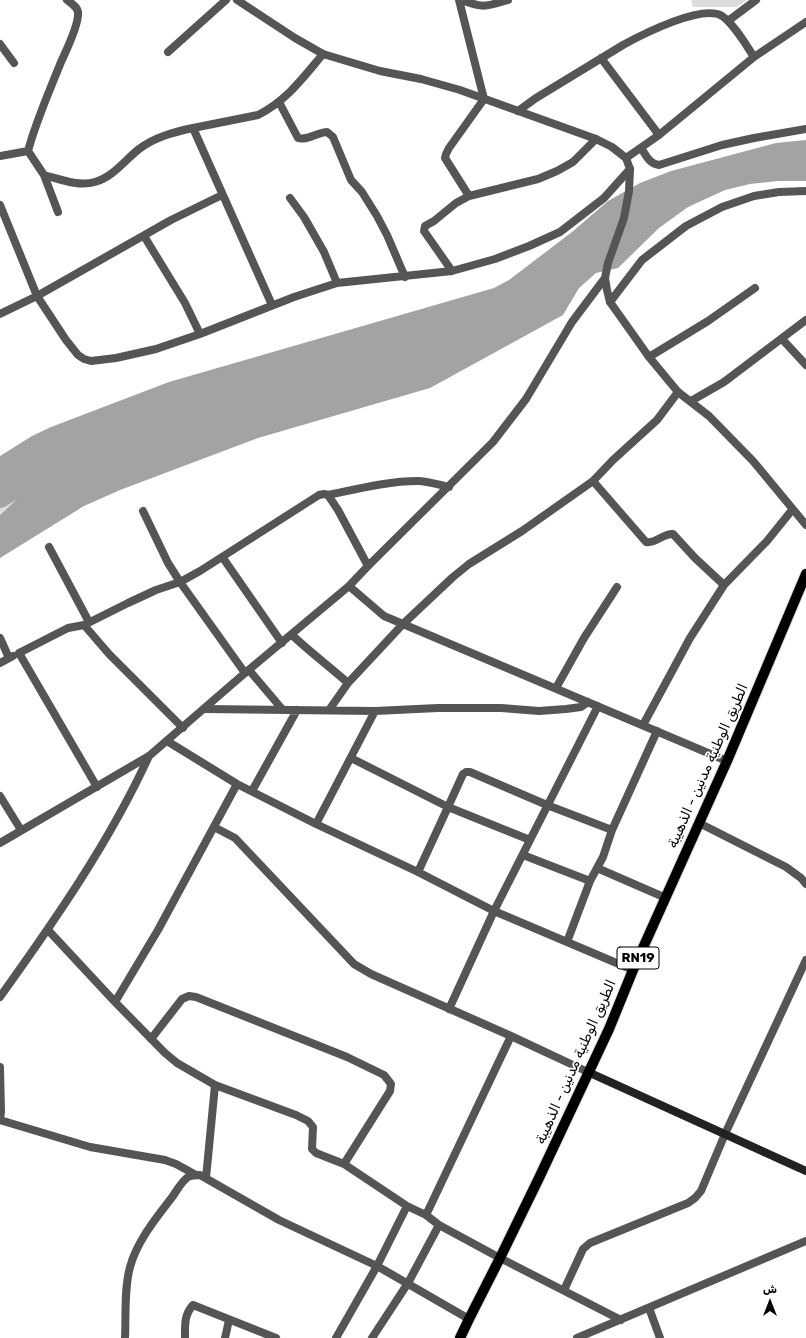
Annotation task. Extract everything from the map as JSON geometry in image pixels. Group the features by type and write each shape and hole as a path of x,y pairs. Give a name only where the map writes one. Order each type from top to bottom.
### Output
{"main road":[{"name":"الطريق الوطنية مدنين - الذهيبة","path":"460,1338 500,1258 609,1029 633,970 727,760 806,574"},
{"path":"588,1072 806,1171"}],"street":[{"path":"28,151 37,122 78,19 78,11 76,7 67,0"},
{"path":"168,52 226,0"},
{"path":"237,0 295,38 323,54 380,71 421,79 460,90 596,139 612,147 626,158 630,169 629,191 624,218 608,263 605,278 610,302 649,358 678,392 708,416 753,461 792,510 806,525"},
{"path":"460,0 481,7 508,0"},
{"path":"460,0 484,99 446,154 446,158 447,162 470,196"},
{"path":"728,20 756,0"},
{"path":"518,111 536,98 635,38 692,15 705,13 721,15 728,20 754,58"},
{"path":"626,158 659,135 754,58 806,22"},
{"path":"0,44 14,62"},
{"path":"44,175 82,184 95,182 111,173 138,150 153,140 193,128 258,115 279,102 302,80 323,54"},
{"path":"602,58 659,135"},
{"path":"279,102 298,138 302,139 323,132 328,132 333,137 351,180 362,192 377,216 405,277"},
{"path":"193,128 272,305"},
{"path":"641,148 651,163 659,165 722,145 806,129"},
{"path":"452,271 424,231 424,228 456,203 470,196 532,180 557,171 574,162 596,139"},
{"path":"0,156 28,151"},
{"path":"28,151 44,175 58,212"},
{"path":"0,205 37,296 66,340 78,355 91,361 116,358 156,349 200,334 301,294 337,283 452,271 496,259 560,232 604,198 630,169"},
{"path":"610,302 642,260 686,226 722,207 754,196 779,192 806,191"},
{"path":"0,314 37,296 171,220 222,195"},
{"path":"290,198 304,217 324,252 337,283"},
{"path":"144,236 185,303 200,334"},
{"path":"0,843 149,756 247,671 282,644 349,586 493,442 508,424 526,399 572,322 605,278"},
{"path":"649,358 708,321 755,288"},
{"path":"691,401 724,382 806,320"},
{"path":"782,339 806,365"},
{"path":"329,710 348,683 403,624 469,564 522,531 593,481 613,460 657,420 678,392"},
{"path":"0,663 68,628 86,624 156,590 180,582 223,558 324,494 328,495 364,487 418,481 448,487"},
{"path":"593,481 646,542 651,543 667,534 673,534 695,558 724,585"},
{"path":"328,495 338,510 368,566"},
{"path":"643,725 690,638 724,585 767,541 792,510"},
{"path":"143,511 168,563 180,582 247,671 282,709"},
{"path":"49,547 86,624 124,670 183,728"},
{"path":"223,558 282,644"},
{"path":"349,586 384,616 727,760"},
{"path":"556,688 584,638 617,587"},
{"path":"292,635 348,683"},
{"path":"0,638 9,658"},
{"path":"19,653 97,787"},
{"path":"205,709 375,711 438,708 553,710 581,707 588,702"},
{"path":"449,1009 494,911 598,706"},
{"path":"252,791 297,710"},
{"path":"316,824 375,711"},
{"path":"567,942 590,881 657,731"},
{"path":"167,741 237,784 316,824 418,872 494,911 633,970"},
{"path":"0,997 48,930 97,854 125,806 149,756"},
{"path":"351,758 448,807 530,840"},
{"path":"418,872 463,774 466,772 470,772 612,830"},
{"path":"115,1002 158,930 237,784"},
{"path":"0,796 21,830"},
{"path":"699,823 786,867 801,878 806,884"},
{"path":"214,827 235,838 354,964 370,974 511,1036 588,1072"},
{"path":"523,855 590,881"},
{"path":"597,868 666,898"},
{"path":"48,930 115,1002 177,1063 214,1085 296,1115 308,1121 313,1127 312,1149 316,1153 344,1164 407,1206 426,1215 439,1225 621,1320"},
{"path":"564,1290 583,1249 590,1243 688,1203 701,1192 725,1134 803,976 806,960"},
{"path":"151,1039 182,999 189,996 196,997 347,1057 384,1075 391,1084 390,1091 344,1164"},
{"path":"426,1215 511,1036"},
{"path":"0,1067 2,1112 0,1120 90,1147 165,1160 176,1164 196,1175 206,1178 279,1220 377,1266 469,1319"},
{"path":"206,1178 214,1085"},
{"path":"125,1338 127,1289 130,1268 134,1256 146,1233 165,1206 187,1178 196,1175"},
{"path":"336,1338 377,1266 407,1206"},
{"path":"372,1338 408,1283 439,1225"},
{"path":"577,1338 806,1241"},
{"path":"185,1338 185,1318 188,1310 193,1305 276,1338"},
{"path":"649,1308 660,1338"},
{"path":"225,1338 229,1320"}],"shaded area":[{"path":"691,0 747,0 737,7 693,7"},
{"path":"806,140 806,181 778,181 750,184 725,190 688,207 659,228 618,268 596,273 579,288 563,315 430,388 258,438 120,490 84,506 0,558 0,515 17,499 30,479 0,487 0,456 32,436 51,427 169,382 494,288 509,280 572,232 608,201 640,183 671,171 776,143"},
{"path":"31,479 17,499 0,515 0,487"}],"waterway":[{"path":"0,498 54,465"}]}
